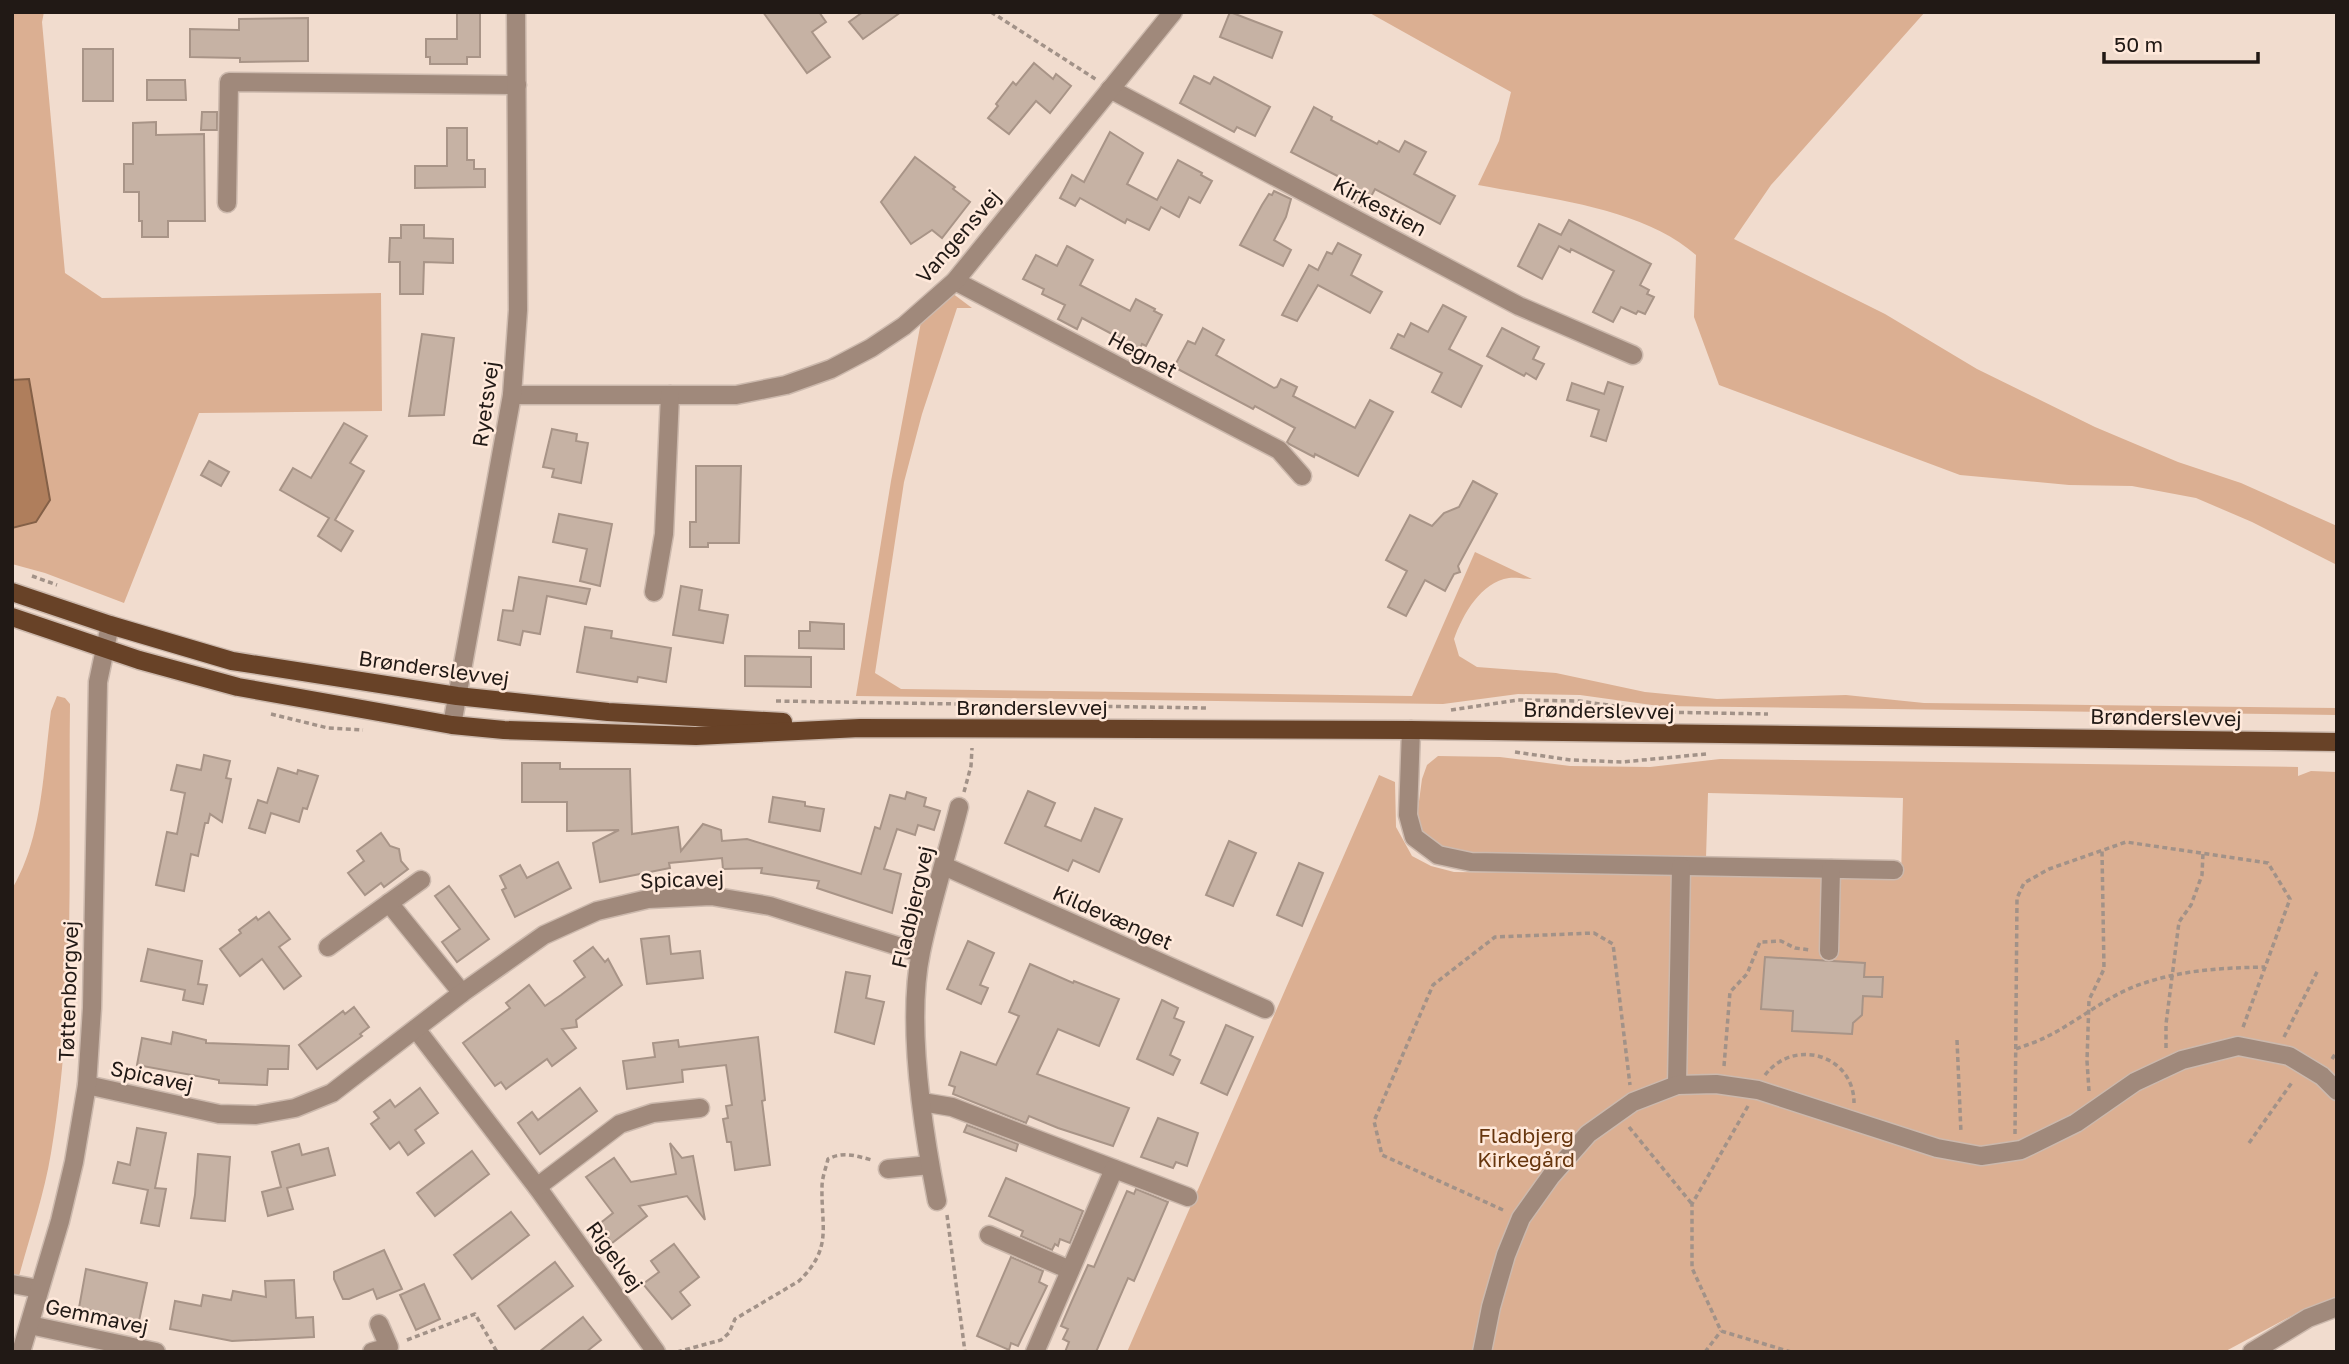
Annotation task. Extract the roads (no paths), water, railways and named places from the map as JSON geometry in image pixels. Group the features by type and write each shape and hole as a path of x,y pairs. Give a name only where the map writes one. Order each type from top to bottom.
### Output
{"main road":[{"name":"Brønderslevvej","path":"12,592 110,625 232,661 457,696 608,712 692,715 860,728"},
{"name":"Brønderslevvej","path":"12,617 104,649 238,687 453,725 504,730 696,736 860,728 1411,730 2337,742"}],"street":[{"name":"Ryetsvej","path":"453,725 512,395 518,310 516,12"},
{"name":"Vangensvej","path":"512,395 736,395 786,385 831,369 871,348 904,326 955,281 1173,12"},
{"path":"227,203 229,82 517,85"},
{"name":"Kirkestien","path":"1110,89 1520,306 1633,355"},
{"name":"Hegnet","path":"955,281 1279,450 1302,476"},
{"path":"654,592 664,534 670,395"},
{"name":"Tøttenborgvej","path":"21,1352 60,1221 74,1162 87,1085 92,1008 98,682 110,625"},
{"path":"1411,730 1408,816 1414,837 1438,855 1471,862 1894,870"},
{"name":"Fladbjergvej","path":"937,1201 922,1102 915,999 920,953 959,807"},
{"name":"Kildevænget","path":"944,866 1265,1009"},
{"path":"1677,1085 1681,867"},
{"path":"1829,951 1831,869"},
{"path":"328,947 421,880"},
{"name":"Spicavej","path":"87,1085 219,1114 256,1115 295,1108 332,1093 462,993 544,935 597,911 648,899 711,896 770,906 920,953"},
{"path":"389,903 462,993"},
{"name":"Rigelvej","path":"416,1029 537,1187 656,1352"},
{"path":"1482,1352 1506,1255 1521,1217 1551,1176 1588,1134 1633,1102 1677,1085 1723,1085 1758,1090 1937,1148 1981,1156 2021,1150 2076,1124 2135,1082 2182,1060 2238,1046 2289,1056 2322,1076 2337,1091"},
{"path":"922,1102 952,1107 1188,1198"},
{"path":"537,1187 620,1124 653,1112 700,1108"},
{"path":"888,1170 930,1165"},
{"path":"1035,1352 1114,1169"},
{"path":"989,1235 1070,1270"},
{"path":"12,1284 38,1289"},
{"path":"2252,1352 2308,1318 2337,1307"},
{"path":"379,1324 380,1349"},
{"name":"Gemmavej","path":"30,1325 156,1352"}],"park label":[{"name":"Fladbjerg Kirkegård","path":"1526,1147"}]}
